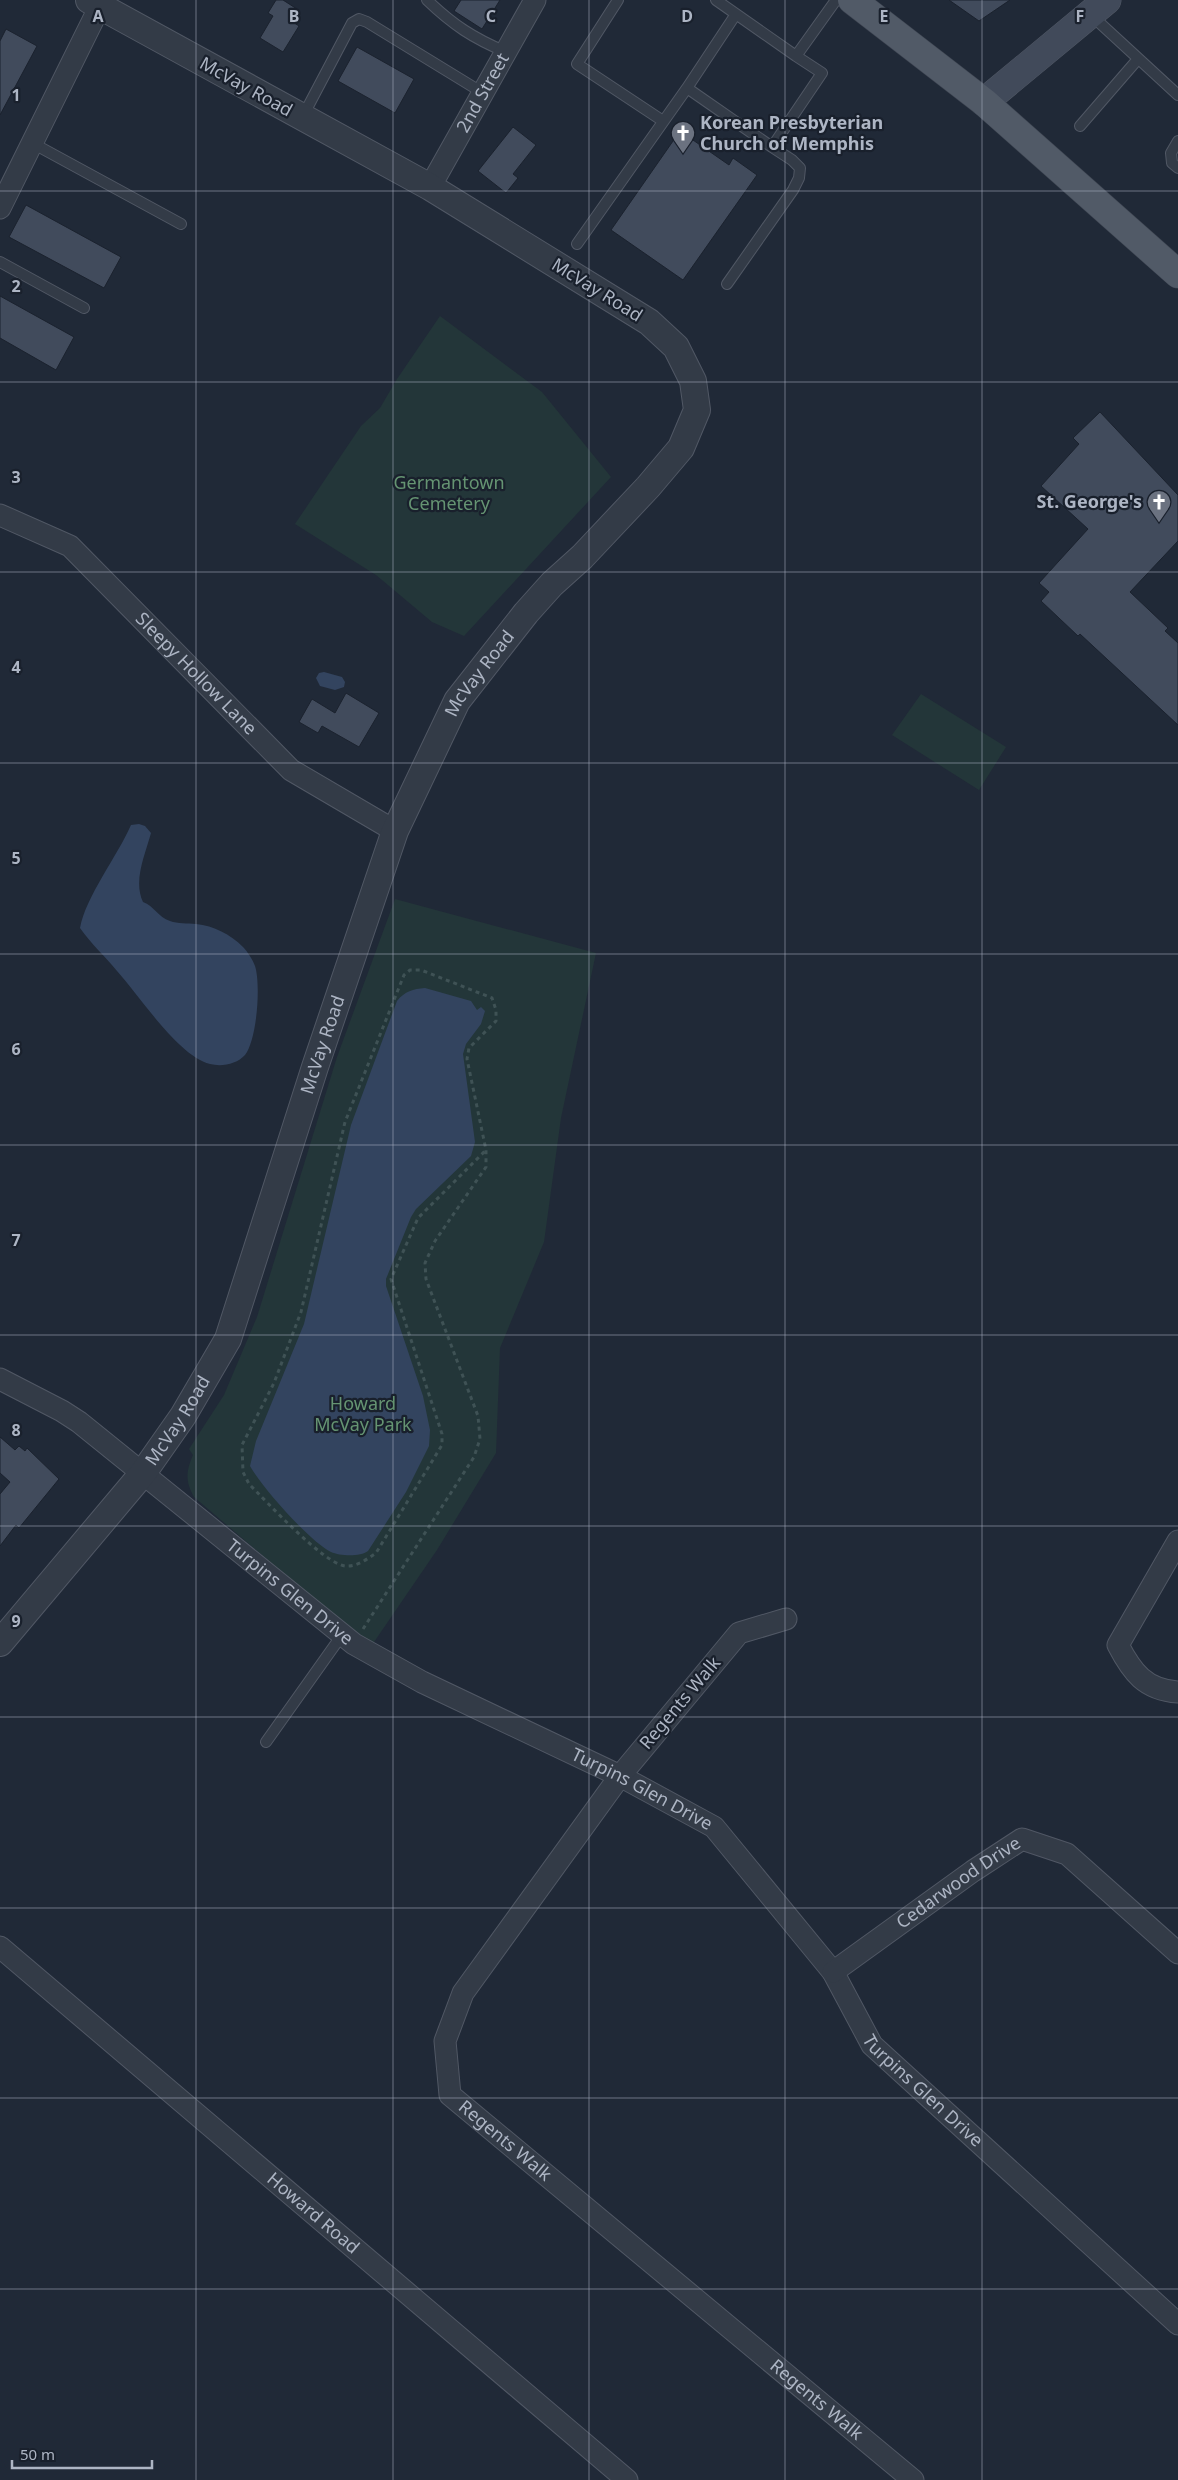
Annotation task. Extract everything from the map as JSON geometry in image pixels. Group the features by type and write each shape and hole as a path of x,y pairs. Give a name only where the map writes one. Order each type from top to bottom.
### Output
{"main road":[{"path":"852,0 984,102 1178,274"},
{"path":"984,102 1098,7"}],"street":[{"name":"2nd Street","path":"430,187 535,0"},
{"name":"McVay Road","path":"0,1643 143,1473 183,1416 228,1339 315,1067 395,831 457,702 526,613 648,487 681,448 697,410 693,381 676,347 649,322 430,187 95,3"},
{"path":"0,208 34,144 95,3"},
{"name":"Sleepy Hollow Lane","path":"0,515 70,546 291,770 395,831"},
{"name":"Turpins Glen Drive","path":"0,1379 62,1411 143,1473 348,1640 422,1682 620,1776 714,1827 833,1972 872,2045 1178,2324"},
{"path":"1178,1541 1118,1645 1130,1670 1146,1682 1168,1691 1178,1692"},
{"name":"Regents Walk","path":"786,1619 739,1633 620,1776 463,1993 445,2041 450,2095 913,2480"},
{"name":"Cedarwood Drive","path":"833,1972 973,1871 1022,1839 1066,1854 1178,1953"},
{"name":"Howard Road","path":"0,1947 627,2480"}],"lane":[{"path":"427,0 452,24 475,39 506,52"},
{"path":"618,0 577,64 663,122"},
{"path":"716,0 822,73 772,147"},
{"path":"796,56 836,0"},
{"path":"1098,7 1138,59 1178,95"},
{"path":"577,244 687,88 736,14"},
{"path":"302,117 352,23 359,18 482,93"},
{"path":"1080,126 1138,59"},
{"path":"687,88 792,160 800,168 800,178 793,190 727,284"},
{"path":"1178,141 1171,153 1172,163 1178,168"},
{"path":"34,144 181,224"},
{"path":"0,262 84,308"},
{"path":"266,1742 348,1640"}],"path":[{"path":"348,1640 474,1457 480,1438 478,1416 426,1279 425,1263 435,1241 486,1167 486,1150 467,1059 469,1048 496,1021 496,1010 492,998 421,970 410,970 404,976 345,1122 301,1312 274,1383 242,1445 240,1459 242,1472 249,1484 326,1557 345,1566 362,1563 376,1553 442,1445 442,1434 391,1279 418,1218 486,1150"}],"green space":[{"name":"Germantown Cemetery","path":"440,316 542,392 611,477 464,636 432,622 376,575 295,524 361,426 380,408 397,379"},
{"path":"921,694 1006,747 979,790 892,735"},
{"name":"Howard McVay Park","path":"395,899 596,953 561,1118 544,1242 500,1348 496,1453 437,1550 372,1645 345,1626 194,1497 189,1486 188,1476 193,1455 189,1449 224,1395 257,1317 337,1057"}],"water":[{"path":"324,672 342,677 345,682 344,687 335,690 320,686 316,678 319,673"},
{"path":"139,824 145,826 151,833 143,859 139,885 143,902 170,921 203,925 233,938 243,947 254,964 258,985 255,1025 249,1048 242,1058 234,1063 224,1065 210,1064 198,1059 185,1049 160,1024 80,928 83,916 95,890 131,825"},
{"path":"425,988 471,1001 477,1010 481,1007 485,1011 481,1024 466,1044 463,1054 475,1142 471,1156 416,1209 386,1279 386,1286 423,1396 430,1430 429,1446 406,1492 368,1551 355,1555 339,1554 331,1552 322,1546 299,1526 275,1499 250,1466 256,1441 304,1324 351,1125 397,1001 409,991"}],"building":[{"path":"276,0 283,0 297,9 290,20 299,26 283,52 260,38 273,16 268,13"},
{"path":"461,0 500,0 482,29 454,11"},
{"path":"949,0 1010,0 979,21"},
{"path":"6,29 37,46 0,115 0,41"},
{"path":"357,47 414,79 395,113 338,81"},
{"path":"513,127 536,145 513,174 518,178 506,193 478,171"},
{"path":"680,131 729,165 733,158 757,175 683,280 611,230"},
{"path":"26,205 121,257 104,288 9,237"},
{"path":"0,296 74,337 56,370 0,338"},
{"path":"1100,412 1178,495 1178,541 1130,592 1168,628 1165,631 1178,643 1178,725 1080,634 1078,636 1041,601 1049,592 1039,583 1088,529 1041,486 1079,444 1073,438"},
{"path":"346,693 379,713 359,747 322,726 318,733 299,722 312,699 335,713"},
{"path":"0,1437 15,1450 19,1446 25,1451 27,1448 59,1479 19,1528 16,1525 0,1546 0,1494 10,1482 0,1473"}],"place":[{"name":"Korean Presbyterian Church of Memphis","path":"683,154"},
{"name":"St. George's","path":"1159,523"}]}
